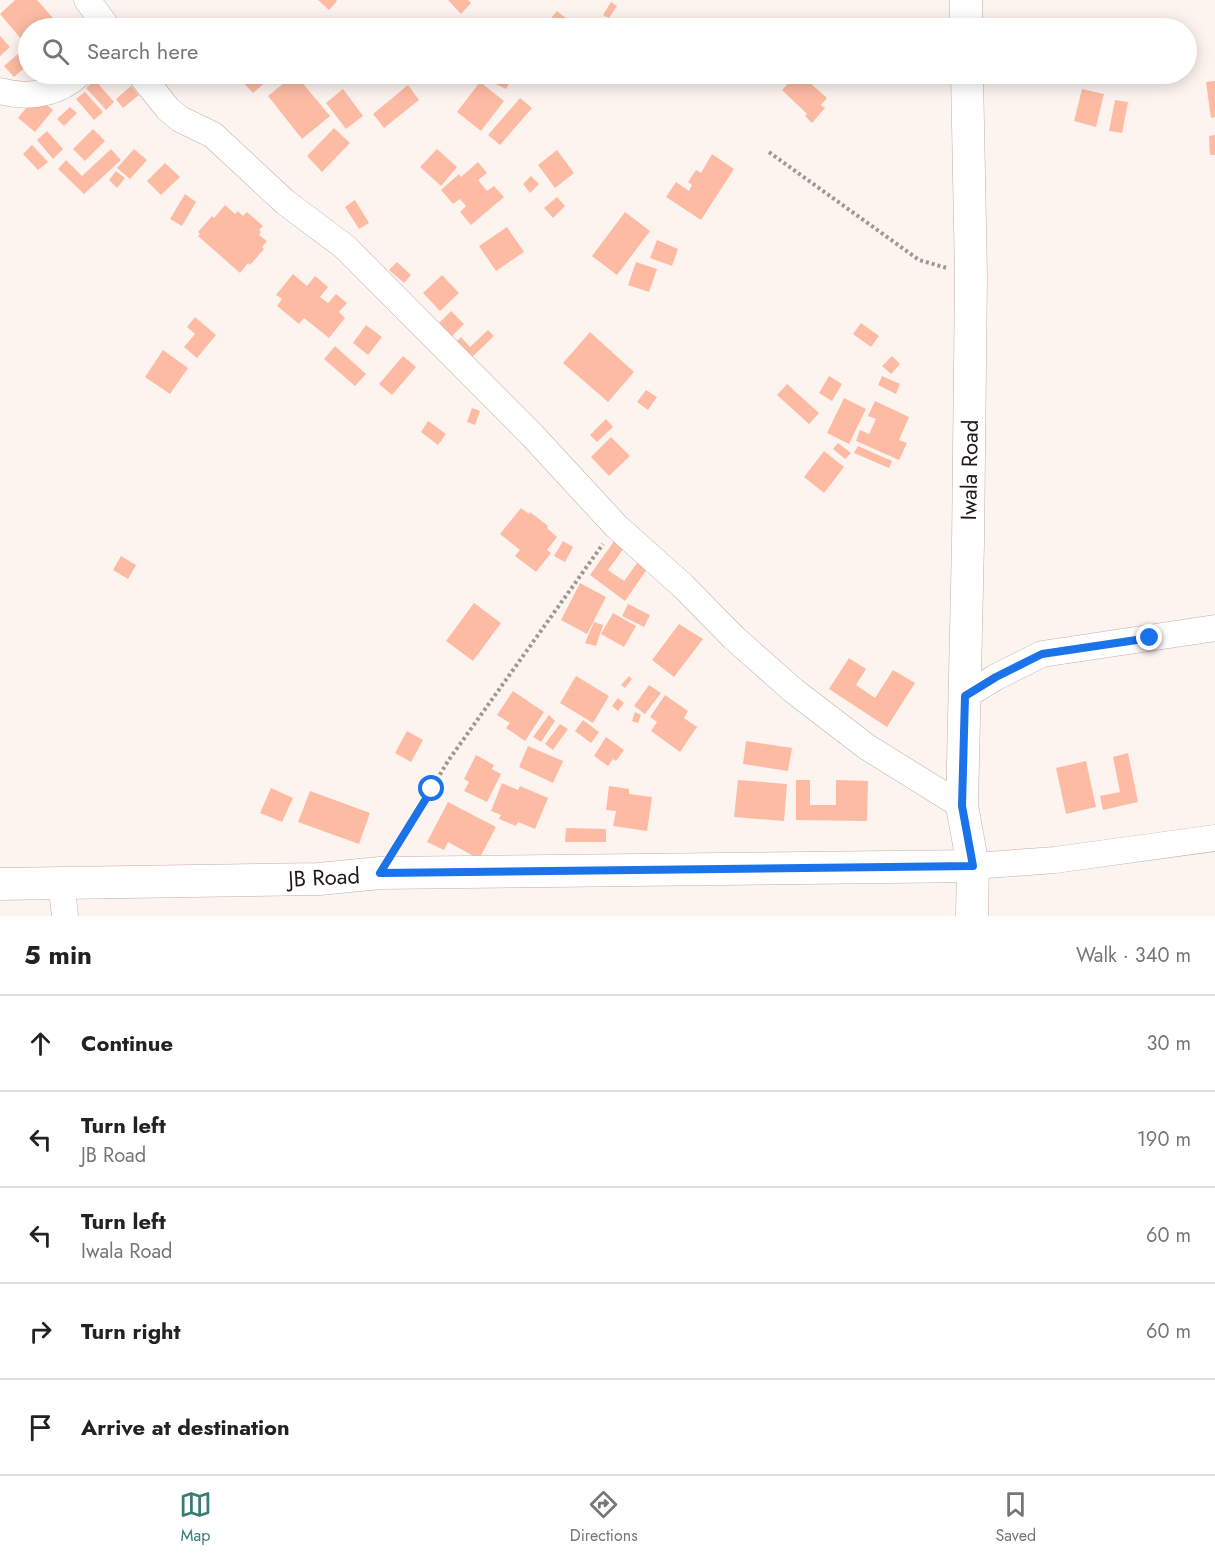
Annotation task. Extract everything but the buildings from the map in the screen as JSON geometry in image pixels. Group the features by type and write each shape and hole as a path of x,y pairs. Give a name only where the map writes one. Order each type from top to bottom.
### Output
{"street":[{"path":"87,0 100,18"},
{"path":"966,0 966,18"},
{"path":"0,91 25,94 54,91 67,84"},
{"path":"148,84 168,109 180,119 213,135 285,202 345,247 532,435 616,526 683,586 734,638 794,691 867,747 962,806"},
{"name":"Iwala Road","path":"967,84 971,276 962,806 973,866 972,916"},
{"path":"965,696 996,677 1042,654 1215,628"},
{"path":"973,866 1055,860 1215,838"},
{"name":"JB Road","path":"0,884 61,881 319,879 380,873 973,866"},
{"path":"61,881 65,916"}],"path":[{"path":"769,152 919,260 971,276"},
{"path":"380,873 448,761 616,526"}],"route":[{"path":"432,789 380,873 973,866 962,806 965,696 996,677 1042,654 1150,638"}]}
